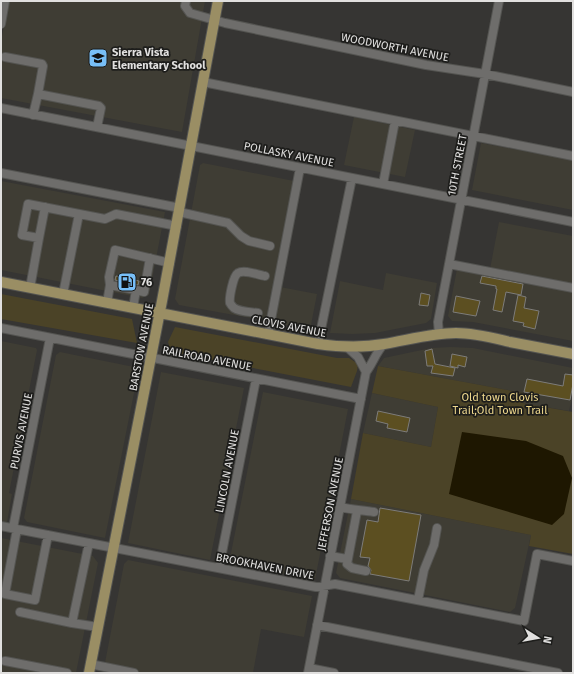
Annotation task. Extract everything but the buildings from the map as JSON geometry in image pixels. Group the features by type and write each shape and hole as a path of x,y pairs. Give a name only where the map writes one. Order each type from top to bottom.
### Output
{"main road":[{"name":"BARSTOW AVENUE","path":"90,669 170,263 218,1"},
{"name":"CLOVIS AVENUE","path":"1,282 318,344 347,347 384,344 411,338 457,333 483,336 573,354"}],"street":[{"path":"1,24 6,1"},
{"name":"WOODWORTH AVENUE","path":"186,1 185,6 190,13 214,20 426,65 485,74 573,92"},
{"name":"10TH STREET","path":"439,334 438,322 499,1"},
{"path":"5,56 42,64 38,94 33,115"},
{"path":"203,82 573,156"},
{"path":"38,94 99,106 101,108 97,127"},
{"name":"POLLASKY AVENUE","path":"1,108 573,222"},
{"path":"383,184 395,121"},
{"path":"268,335 300,168"},
{"path":"1,172 180,210 228,223 249,241 270,246"},
{"path":"318,344 352,178"},
{"path":"39,238 22,235 28,204 105,219 116,214 177,226"},
{"path":"30,288 45,207"},
{"path":"63,294 79,214"},
{"path":"107,303 110,285 109,277 114,250 170,263"},
{"path":"110,285 144,292 150,258"},
{"path":"449,264 573,288"},
{"path":"258,313 235,309 232,306 230,302 234,277 238,273 242,272 265,276"},
{"path":"133,308 136,290"},
{"name":"RAILROAD AVENUE","path":"1,328 361,399"},
{"name":"PURVIS AVENUE","path":"48,535 35,600 4,594 50,338"},
{"name":"JEFFERSON AVENUE","path":"308,670 366,372 371,366 377,352 384,344"},
{"path":"347,347 358,357 366,372"},
{"name":"LINCOLN AVENUE","path":"220,568 256,379"},
{"path":"340,507 357,511 360,509 374,512"},
{"path":"357,511 347,564 349,567 366,572"},
{"name":"BROOKHAVEN DRIVE","path":"1,526 316,587 335,584 524,621 537,554 573,561"},
{"path":"418,600 424,570 434,545 437,528"},
{"path":"72,623 89,543"},
{"path":"330,556 347,559"},
{"path":"20,612 98,627"},
{"path":"317,625 558,673"},
{"path":"5,661 67,673"},
{"path":"90,669 134,673"},
{"path":"308,670 334,673"}],"shaded area":[{"name":"Sierra Vista Elementary School","path":"9,1 205,1 182,132 1,98 1,41"},
{"path":"354,117 415,130 405,177 344,165"},
{"path":"481,143 573,160 573,210 472,190"},
{"path":"203,163 294,181 267,321 179,305 175,299 200,165"},
{"path":"1,181 165,212 149,295 142,298 1,270"},
{"path":"499,222 573,236 573,285 490,269"},
{"path":"457,269 573,292 573,341 473,322 452,321 448,316"},
{"path":"386,273 437,283 431,319 426,323 375,333 330,333 340,281 383,290"},
{"path":"280,287 317,294 310,330 272,322"},
{"path":"1,341 36,348 37,350 9,493 12,494 7,522 1,521"},
{"path":"431,348 473,348 573,368 573,393 569,411 522,403 523,393 378,366 384,358"},
{"path":"60,352 139,368 105,538 27,522 24,518 56,355"},
{"path":"161,372 244,388 210,560 128,543"},
{"path":"263,392 348,409 315,580 229,563"},
{"path":"372,393 438,407 431,447 363,433"},
{"path":"462,432 526,441 563,456 572,478 564,514 552,525 449,494"},
{"path":"351,499 531,535 515,608 510,612 340,578 336,573"},
{"path":"1,538 93,556 98,563 76,673 1,673"},
{"path":"128,560 312,596 304,637 261,629 253,673 103,673 124,564"}],"green space":[{"path":"1,294 132,319 137,343 1,319"},
{"path":"175,327 337,358 349,358 358,364 357,371 351,387 171,352 168,342"},
{"name":"Old town Clovis Trail;Old Town Trail","path":"378,366 523,393 522,403 573,412 573,554 529,546 531,535 351,499 363,433 431,447 438,407 372,393"}],"place":[{"name":"Sierra Vista Elementary School","path":"98,58"},
{"name":"76","path":"127,282"}]}
